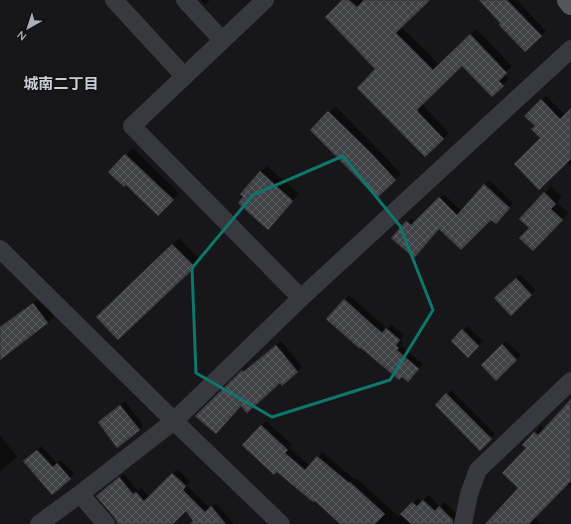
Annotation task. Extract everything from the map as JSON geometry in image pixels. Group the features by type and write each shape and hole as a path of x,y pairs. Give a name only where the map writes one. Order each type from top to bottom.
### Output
{"main road":[{"path":"568,0 571,4"}],"street":[{"path":"114,0 184,76"},
{"path":"185,0 222,40"},
{"path":"264,0 132,126 301,298"},
{"path":"39,524 174,421 301,298 571,50"},
{"path":"0,249 174,421 281,524"},
{"path":"464,524 469,494 478,470 571,381"},
{"path":"80,494 106,524"}],"highlighted area":[{"path":"343,156 400,226 433,310 390,380 272,417 196,373 192,268 253,195"}],"building":[{"path":"342,0 349,0 357,7 364,0 430,0 396,33 433,70 470,34 507,73 499,81 504,86 492,97 462,66 417,110 444,139 425,157 357,88 375,69 325,17"},
{"path":"479,0 507,0 542,36 525,52 499,25 500,23"},
{"path":"541,99 560,119 571,108 571,159 539,190 514,164 540,138 531,129 535,126 524,116"},
{"path":"328,111 396,180 377,198 310,130"},
{"path":"125,154 174,200 158,216 126,185 124,187 108,172"},
{"path":"260,171 293,201 268,230 238,203 243,197 240,194"},
{"path":"484,184 510,208 496,224 491,220 461,250 439,229 414,258 391,238 406,221 411,225 439,197 457,215"},
{"path":"544,192 556,204 551,209 563,220 533,251 519,238 529,228 519,219"},
{"path":"172,244 195,267 118,340 96,317"},
{"path":"516,278 532,295 511,316 494,298"},
{"path":"344,299 382,333 386,328 400,340 396,345 399,348 397,350 419,369 408,382 402,377 399,380 361,348 360,349 326,319"},
{"path":"33,303 48,323 0,360 0,327"},
{"path":"462,329 479,346 468,358 451,341"},
{"path":"502,344 517,360 496,381 481,365"},
{"path":"276,345 298,372 282,386 280,383 247,413 241,406 216,434 195,416 242,370 243,372"},
{"path":"446,393 492,439 480,451 435,405"},
{"path":"571,399 571,481 529,524 485,524 518,488 502,473 526,448 522,445 534,432 538,435"},
{"path":"120,405 140,430 117,448 98,422"},
{"path":"261,425 288,450 285,453 305,470 317,456 349,483 350,482 385,514 375,524 340,524 315,501 313,502 277,472 274,475 242,445"},
{"path":"37,450 53,467 57,463 71,479 52,495 23,461"},
{"path":"172,473 186,486 183,490 205,512 211,506 226,524 190,524 193,521 186,511 173,524 118,524 96,496 119,477 133,494 136,492 144,501"},
{"path":"423,500 435,511 439,506 453,520 453,524 411,524 400,514 412,502 417,506"}],"district":[{"name":"城南二丁目","path":"61,84"}]}
